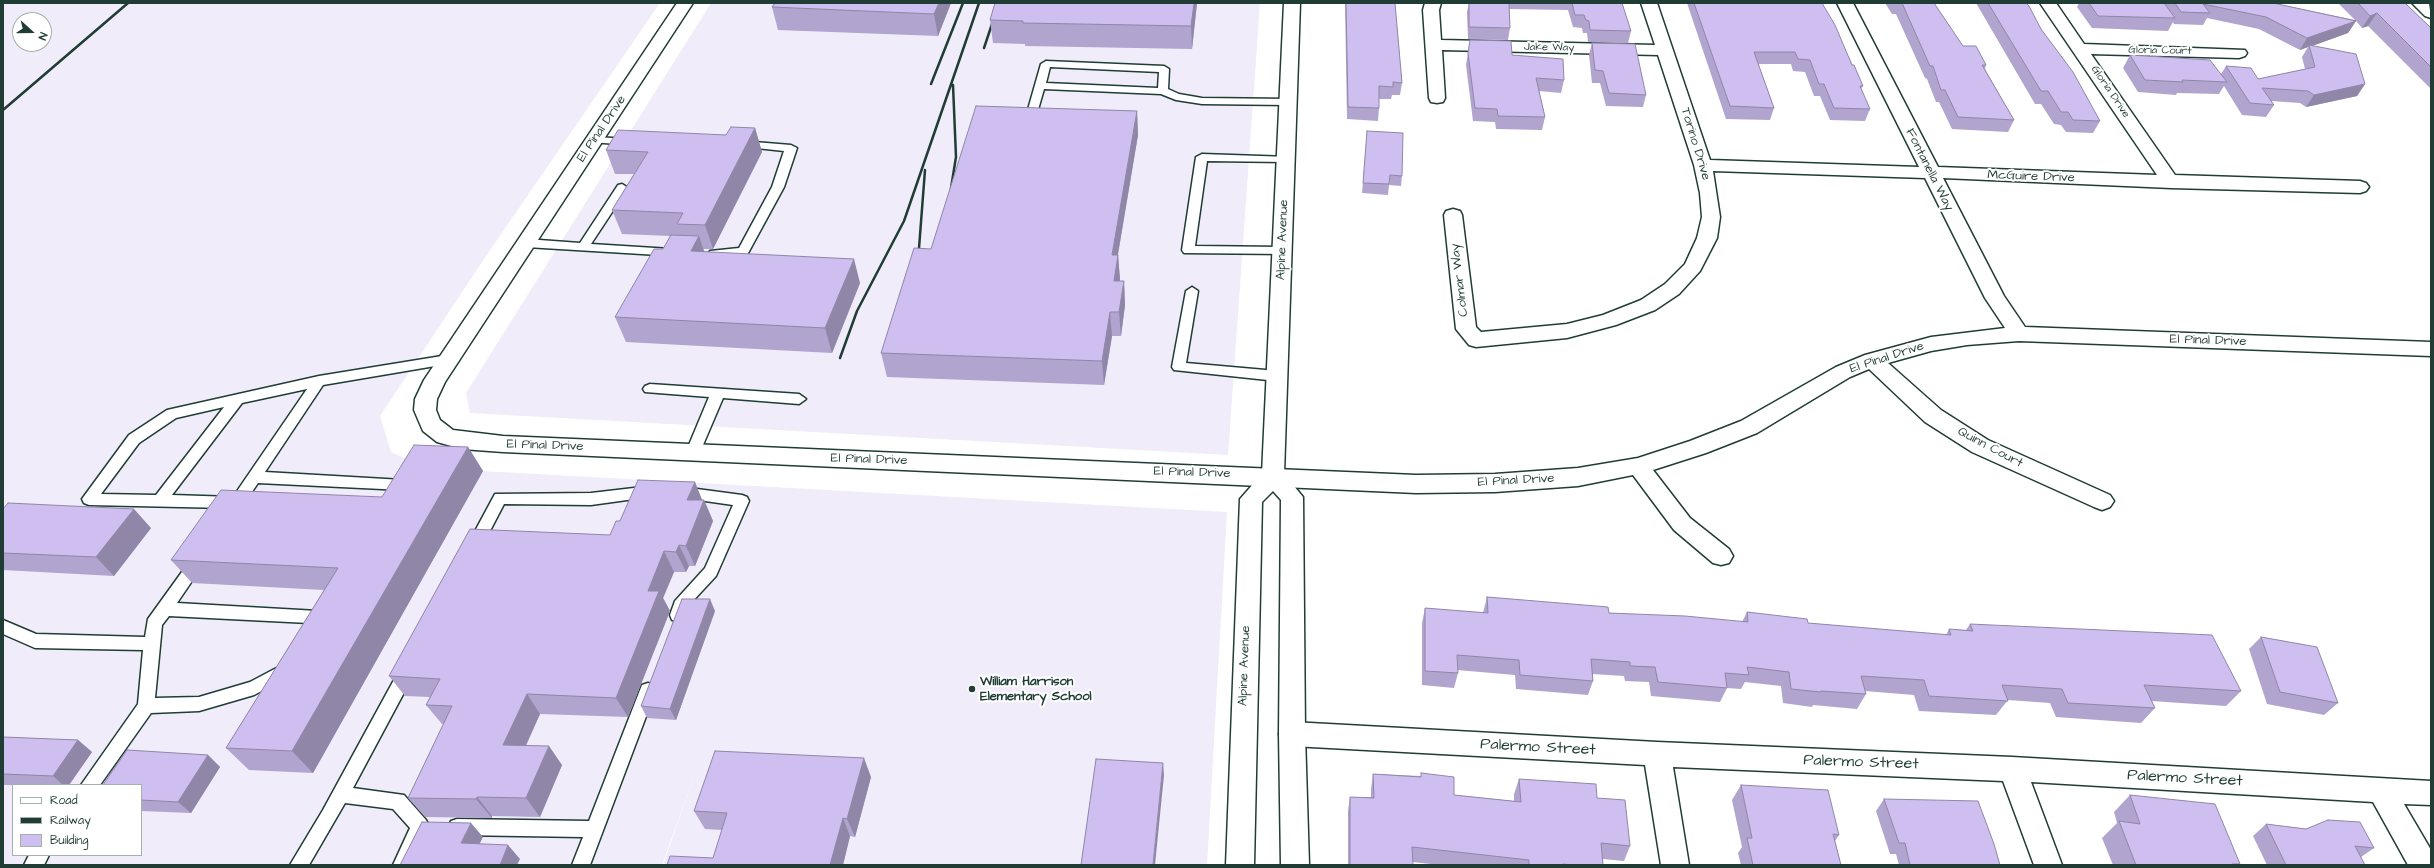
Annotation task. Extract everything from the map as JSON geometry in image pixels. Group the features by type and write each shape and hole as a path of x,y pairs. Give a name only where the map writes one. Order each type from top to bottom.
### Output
{"street":[{"name":"El Pinal Drive","path":"685,3 435,380 426,405 431,425 445,436 462,441 503,444 1416,484 1495,483 1578,477 1638,466 1698,447 1749,427 1843,372 1872,360 1930,344 2019,334 2431,349"},
{"name":"Alpine Avenue","path":"1240,865 1251,499 1273,477 1292,3"},
{"path":"1433,3 1430,10 1437,98"},
{"name":"Torino Drive","path":"1476,340 1567,332 1609,320 1648,305 1672,289 1693,267 1707,238 1711,217 1703,165 1649,3"},
{"name":"Fontanella Way","path":"1845,3 1995,298 2019,334"},
{"name":"Gloria Drive","path":"2048,3 2171,182"},
{"path":"2420,3 2431,13"},
{"name":"Jake Way","path":"1433,45 1664,50"},
{"name":"Gloria Court","path":"2081,49 2239,53"},
{"name":"McGuire Drive","path":"1703,165 2360,188"},
{"name":"Colmar Way","path":"1452,215 1466,329 1476,340"},
{"name":"Quinn Court","path":"1872,360 1933,416 1980,446 2102,501"},
{"path":"1638,466 1682,524 1721,556"},
{"path":"1273,477 1292,497 1292,734 1295,865"},
{"name":"Palermo Street","path":"1292,734 1657,754 2012,769 2431,793"},
{"path":"1657,754 1675,865"},
{"path":"2012,769 2048,865"},
{"path":"2381,791 2424,865"}],"lane":[{"path":"1030,120 1046,64 1164,69 1163,91"},
{"path":"1040,86 1163,91 1176,97 1202,101 1288,102"},
{"path":"594,140 645,142"},
{"path":"698,254 743,252 778,187 791,148 728,143"},
{"path":"1282,251 1188,250 1202,157 1286,159"},
{"path":"583,248 622,188"},
{"path":"526,243 583,248 683,253"},
{"path":"1192,291 1179,367 1277,376"},
{"path":"237,502 89,498 134,440 172,414 320,381 448,360"},
{"path":"224,521 320,381"},
{"path":"650,389 799,399"},
{"path":"693,452 718,393"},
{"path":"160,500 237,400"},
{"path":"254,477 403,485"},
{"path":"467,560 500,498 591,498 664,490 742,501 711,572 683,601 672,630"},
{"path":"91,784 146,706 154,624 207,546"},
{"path":"164,609 318,617 311,643"},
{"path":"3,627 35,641 152,644"},
{"path":"299,865 341,795 415,657"},
{"path":"146,706 199,704 254,688 282,673 298,659"},
{"path":"580,865 654,674"},
{"path":"341,795 398,801 433,827 594,829"},
{"path":"402,865 433,827"},
{"path":"33,865 39,856"}],"shaded area":[{"path":"3,3 660,3 486,256 380,416 391,452 427,468 1227,512 1207,865 663,865 700,760 662,865 3,865"},
{"path":"711,3 1260,3 1228,455 470,413 466,393"}],"building":[{"path":"775,3 939,3 934,14 772,7"},
{"path":"995,3 1194,3 1191,26 1023,23 1023,21 990,20"},
{"path":"1346,3 1395,3 1402,83 1393,82 1393,87 1379,86 1379,108 1348,107"},
{"path":"1469,3 1509,3 1510,28 1469,27"},
{"path":"1572,3 1622,3 1631,31 1590,30 1589,21 1586,20 1584,15 1575,15"},
{"path":"1694,3 1822,3 1835,25 1852,65 1854,65 1863,86 1860,86 1870,109 1834,108 1824,84 1819,84 1810,60 1798,59 1795,52 1754,52 1774,108 1730,106"},
{"path":"1902,3 1934,3 1963,46 1976,46 1986,65 1982,65 2014,120 1958,117 1945,90 1941,90 1933,66 1930,66"},
{"path":"1988,3 2026,3 2029,6 2041,29 2073,72 2100,121 2073,120 2068,112 2061,112 2048,91 2041,91"},
{"path":"2089,3 2164,3 2175,18 2098,16"},
{"path":"2175,3 2273,3 2356,21 2307,38 2266,17 2203,4 2210,13 2181,12"},
{"path":"2358,3 2405,3 2431,28 2431,67 2377,13 2370,16"},
{"path":"1470,40 1511,41 1512,55 1563,59 1564,80 1536,78 1545,117 1498,116 1497,109 1475,108 1468,53"},
{"path":"1592,43 1635,44 1646,95 1609,93 1603,71 1595,70"},
{"path":"2309,45 2356,54 2365,84 2314,95 2308,91 2262,88 2274,105 2250,103 2226,66 2251,68 2258,79 2315,67"},
{"path":"2130,55 2210,60 2227,82 2145,80"},
{"path":"976,106 1137,111 1112,255 1118,255 1114,281 1124,281 1119,312 1110,312 1102,361 881,353 914,248 931,249"},
{"path":"731,127 755,128 705,225 677,224 683,213 612,210 648,152 606,150 618,130 726,135"},
{"path":"1367,131 1403,133 1402,176 1390,175 1389,184 1363,183"},
{"path":"671,235 699,236 691,251 854,259 825,328 615,317 654,249 663,249"},
{"path":"414,445 468,447 292,751 226,748 338,568 171,560 221,490 382,497"},
{"path":"638,480 695,482 687,500 704,500 686,546 679,545 676,552 664,551 648,591 659,591 616,698 527,694 503,745 549,746 526,798 408,798 452,706 426,705 440,679 389,676 470,529 610,535 616,521 620,521"},
{"path":"8,503 134,509 96,557 3,553 3,509"},
{"path":"1487,597 1608,607 1609,613 1685,616 1748,622 1747,612 1807,619 1808,623 1951,635 1949,629 1973,631 1970,624 2212,635 2241,691 2144,685 2155,708 2068,703 2062,689 2002,685 2008,701 1929,696 1924,680 1861,676 1866,694 1791,689 1789,672 1747,667 1749,675 1725,673 1727,688 1658,682 1655,667 1630,666 1630,662 1591,659 1593,681 1520,675 1519,660 1457,655 1458,673 1425,671 1425,608 1488,613"},
{"path":"682,599 710,599 670,709 641,706"},
{"path":"2261,637 2317,647 2338,703 2280,692"},
{"path":"3,737 78,740 53,776 3,774"},
{"path":"127,750 208,755 178,802 142,800 142,784 104,784"},
{"path":"715,751 864,758 847,819 843,818 830,865 667,865 670,856 713,858 727,813 694,811"},
{"path":"1096,759 1163,763 1153,865 1081,865"},
{"path":"1421,773 1454,777 1454,795 1521,802 1519,779 1596,784 1597,798 1625,800 1630,846 1601,843 1603,865 1529,865 1529,860 1412,847 1413,865 1350,865 1350,797 1374,798 1373,774 1421,777"},
{"path":"1741,785 1828,790 1839,835 1833,834 1841,865 1753,865 1747,838 1752,838"},
{"path":"2130,795 2215,804 2240,864 2136,865 2119,821 2140,824"},
{"path":"1884,799 1978,801 2000,865 1910,865 1905,843 1899,843"},
{"path":"2328,820 2360,822 2374,848 2355,846 2365,865 2286,865 2266,824 2306,829"},
{"path":"422,822 471,823 461,843 508,845 500,865 400,865"}],"railway":[{"path":"3,110 128,3"},
{"path":"931,84 963,3"},
{"path":"840,358 857,311 904,221 979,3"},
{"path":"984,48 999,3"},
{"path":"951,188 956,157 953,85"},
{"path":"916,259 919,248 925,170"}],"place":[{"name":"William Harrison Elementary School","path":"972,689"}]}
